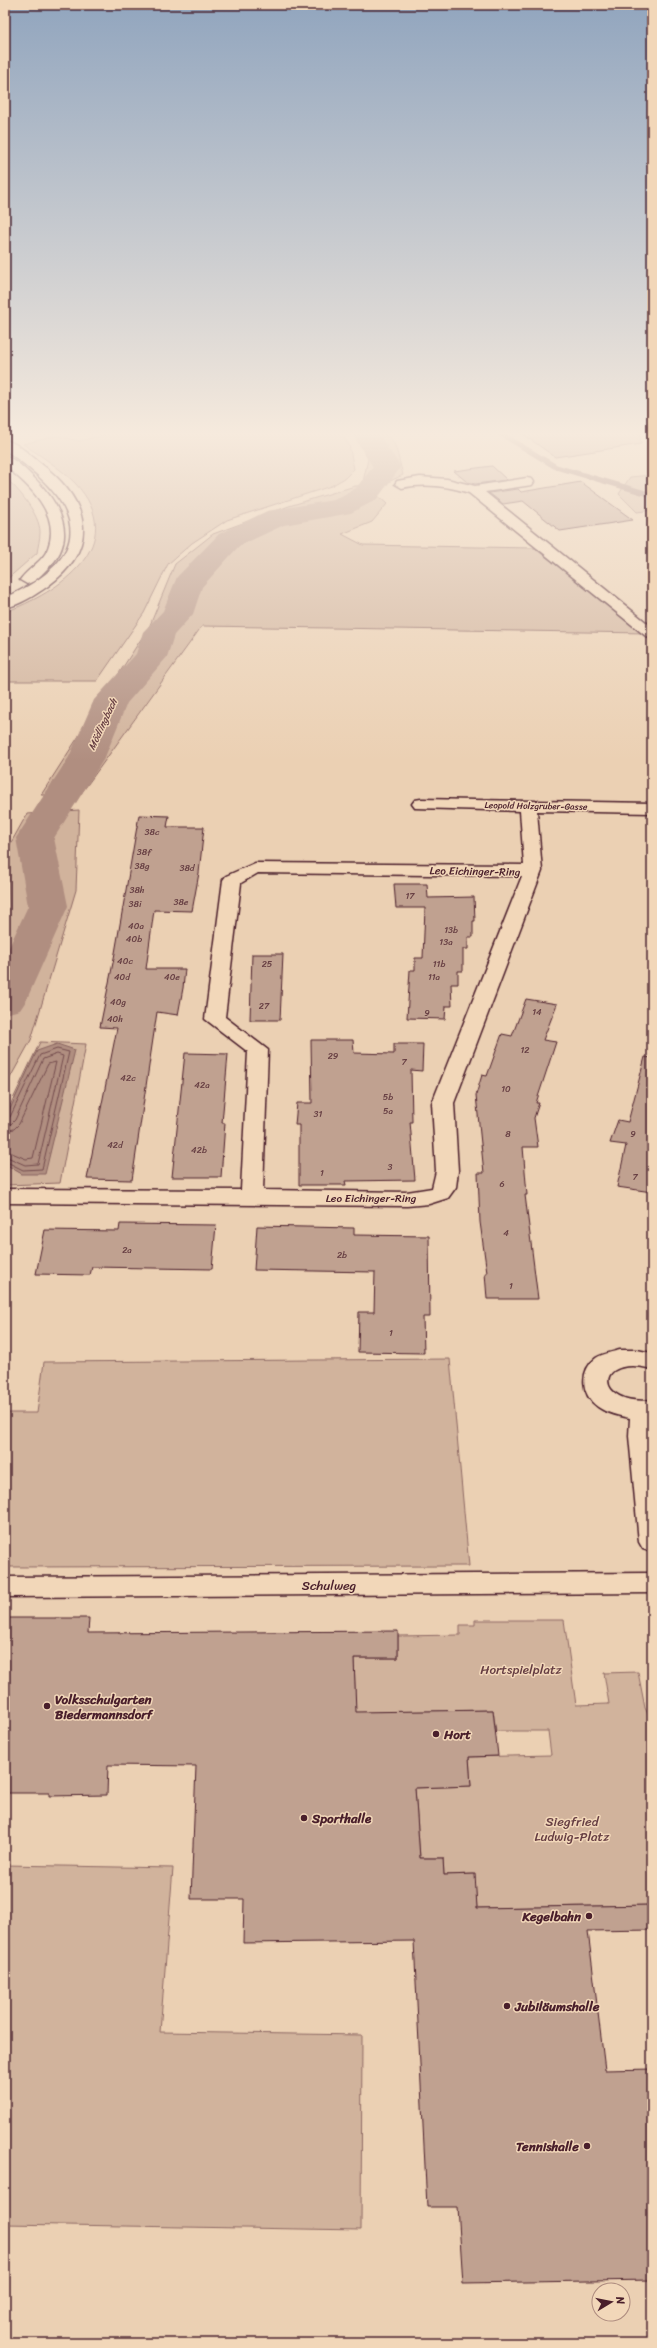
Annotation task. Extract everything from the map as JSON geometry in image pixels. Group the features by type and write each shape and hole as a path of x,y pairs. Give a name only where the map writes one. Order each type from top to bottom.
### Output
{"main road":[{"path":"5,592 35,574 47,562 57,542"},
{"path":"5,604 24,596 59,571 70,557 77,542"},
{"path":"538,542 652,634"},
{"name":"Leopold Holzgruber-Gasse","path":"421,804 652,808"},
{"path":"528,805 533,871"},
{"name":"Leo Eichinger-Ring","path":"5,1196 407,1199 429,1197 440,1193 445,1187 447,1171 443,1104 533,871 256,868 232,880 215,1019 258,1050 252,1197"},
{"path":"652,1361 640,1358 621,1358 608,1363 600,1369 596,1377 597,1386 608,1402 619,1407 648,1410 642,1436 652,1542"},
{"name":"Schulweg","path":"5,1587 652,1583"}],"green space":[{"path":"5,542 39,542 37,553 5,581"},
{"path":"93,542 194,542 168,564 144,613 97,681 5,681 5,612 26,604 65,579 81,563 92,546"},
{"path":"203,542 356,542 363,545 534,548 646,633 202,626 80,795 41,795 150,625 175,564"},
{"path":"79,810 76,890 31,1040 5,1087 5,916 9,907 8,848 27,814"},
{"path":"40,1042 86,1044 60,1183 6,1185 8,1170 5,1169 5,1164 22,1174 37,1051 5,1120 5,1116"},
{"path":"450,1359 469,1566 5,1567 5,1413 37,1413 44,1362"},
{"name":"Siegfried Ludwig-Platz","path":"475,1620 564,1620 576,1705 609,1704 604,1673 638,1672 645,1708 652,1722 652,1905 477,1908 474,1874 444,1875 443,1858 420,1858 415,1788 471,1786 469,1757 551,1755 548,1731 496,1731 493,1710 378,1712 378,1730 214,1692 355,1690 354,1658 398,1658 398,1636 460,1635 460,1625 475,1625"},
{"path":"5,1865 173,1868 160,2032 362,2035 361,2230 5,2224"}],"water":[{"path":"57,1044 75,1050 45,1174 22,1174 5,1164 5,1120 37,1051"}],"building":[{"path":"139,815 169,816 167,827 204,827 199,873 192,911 154,910 146,969 185,969 183,988 178,1015 157,1012 132,1180 87,1179 117,1028 100,1027 115,953"},
{"path":"394,884 427,884 428,898 474,897 475,921 473,921 473,937 468,937 468,949 463,949 463,971 458,971 458,984 451,984 452,1006 446,1006 445,1019 407,1018 410,970 415,970 415,958 423,958 425,908 396,908"},
{"path":"252,954 283,954 280,1020 250,1020"},
{"path":"526,999 557,1004 543,1040 556,1042 536,1103 539,1103 534,1118 538,1147 523,1147 527,1195 525,1195 538,1299 487,1299 485,1273 487,1273 480,1222 478,1173 484,1173 476,1095 482,1075 487,1076 502,1034 512,1036"},
{"path":"311,1040 353,1040 354,1053 394,1054 394,1044 423,1044 422,1071 411,1070 412,1122 410,1122 415,1180 345,1181 346,1185 299,1185 299,1125 295,1125 297,1103 312,1103"},
{"path":"185,1053 228,1054 222,1123 225,1123 221,1177 172,1177"},
{"path":"645,1057 652,1058 652,1192 617,1187 626,1145 610,1143 618,1120 628,1122"},
{"path":"120,1224 216,1225 212,1269 92,1267 90,1275 36,1274 45,1230 119,1231"},
{"path":"257,1226 354,1228 354,1235 429,1236 430,1317 423,1317 424,1353 358,1352 359,1312 374,1312 375,1272 254,1270"},
{"name":"Jubiläumshalle","path":"5,1618 89,1618 88,1633 398,1631 398,1658 354,1658 356,1712 493,1710 498,1756 469,1757 471,1786 415,1788 420,1858 443,1858 444,1875 475,1874 477,1908 652,1905 652,1930 588,1931 605,2070 652,2069 652,2280 463,2283 458,2207 427,2207 414,1941 243,1943 244,1899 191,1899 196,1766 108,1765 107,1795 49,1796 49,1793 5,1793"}],"waterway":[{"name":"Mödlingbach","path":"5,1001 48,906 35,838 87,757 111,700 151,657 159,632 177,614 188,584 228,542"}],"place":[{"name":"Volksschulgarten Biedermannsdorf","path":"47,1706"},
{"name":"Hort","path":"436,1734"},
{"name":"Sporthalle","path":"304,1818"},
{"name":"Kegelbahn","path":"589,1916"},
{"name":"Jubiläumshalle","path":"507,2006"},
{"name":"Tennishalle","path":"587,2146"}],"park label":[{"name":"Hortspielplatz","path":"521,1669"}]}
